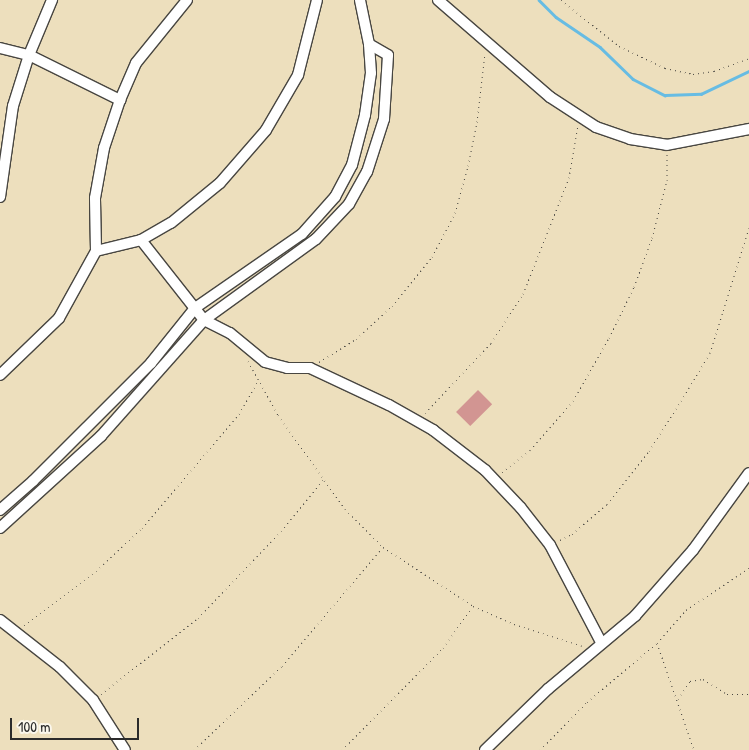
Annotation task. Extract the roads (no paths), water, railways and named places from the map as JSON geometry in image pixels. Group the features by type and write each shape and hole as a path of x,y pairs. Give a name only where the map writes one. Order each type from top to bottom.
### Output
{"street":[{"path":"0,197 13,106 29,55 52,0"},
{"path":"0,375 59,318 96,251 95,198 104,148 120,100 136,63 187,0"},
{"path":"96,251 141,240 170,223 220,183 266,130 298,75 317,0"},
{"path":"0,510 33,481 151,363 196,308 302,234 335,197 352,165 365,115 370,73 369,44 360,0"},
{"path":"438,0 550,97 596,127 630,139 668,145 749,129"},
{"path":"0,528 101,436 204,320 316,239 348,204 368,172 384,119 388,55 369,44"},
{"path":"0,48 29,55 120,100"},
{"path":"141,240 204,320 230,333 265,362 287,368 310,368 418,421 494,479 550,545 597,645"},
{"path":"486,750 597,645 634,616 693,550 749,473"},
{"path":"0,620 60,667 93,700 125,750"}],"waterway":[{"path":"539,0 556,17 600,47 633,79 665,95 701,94 749,71"}]}
